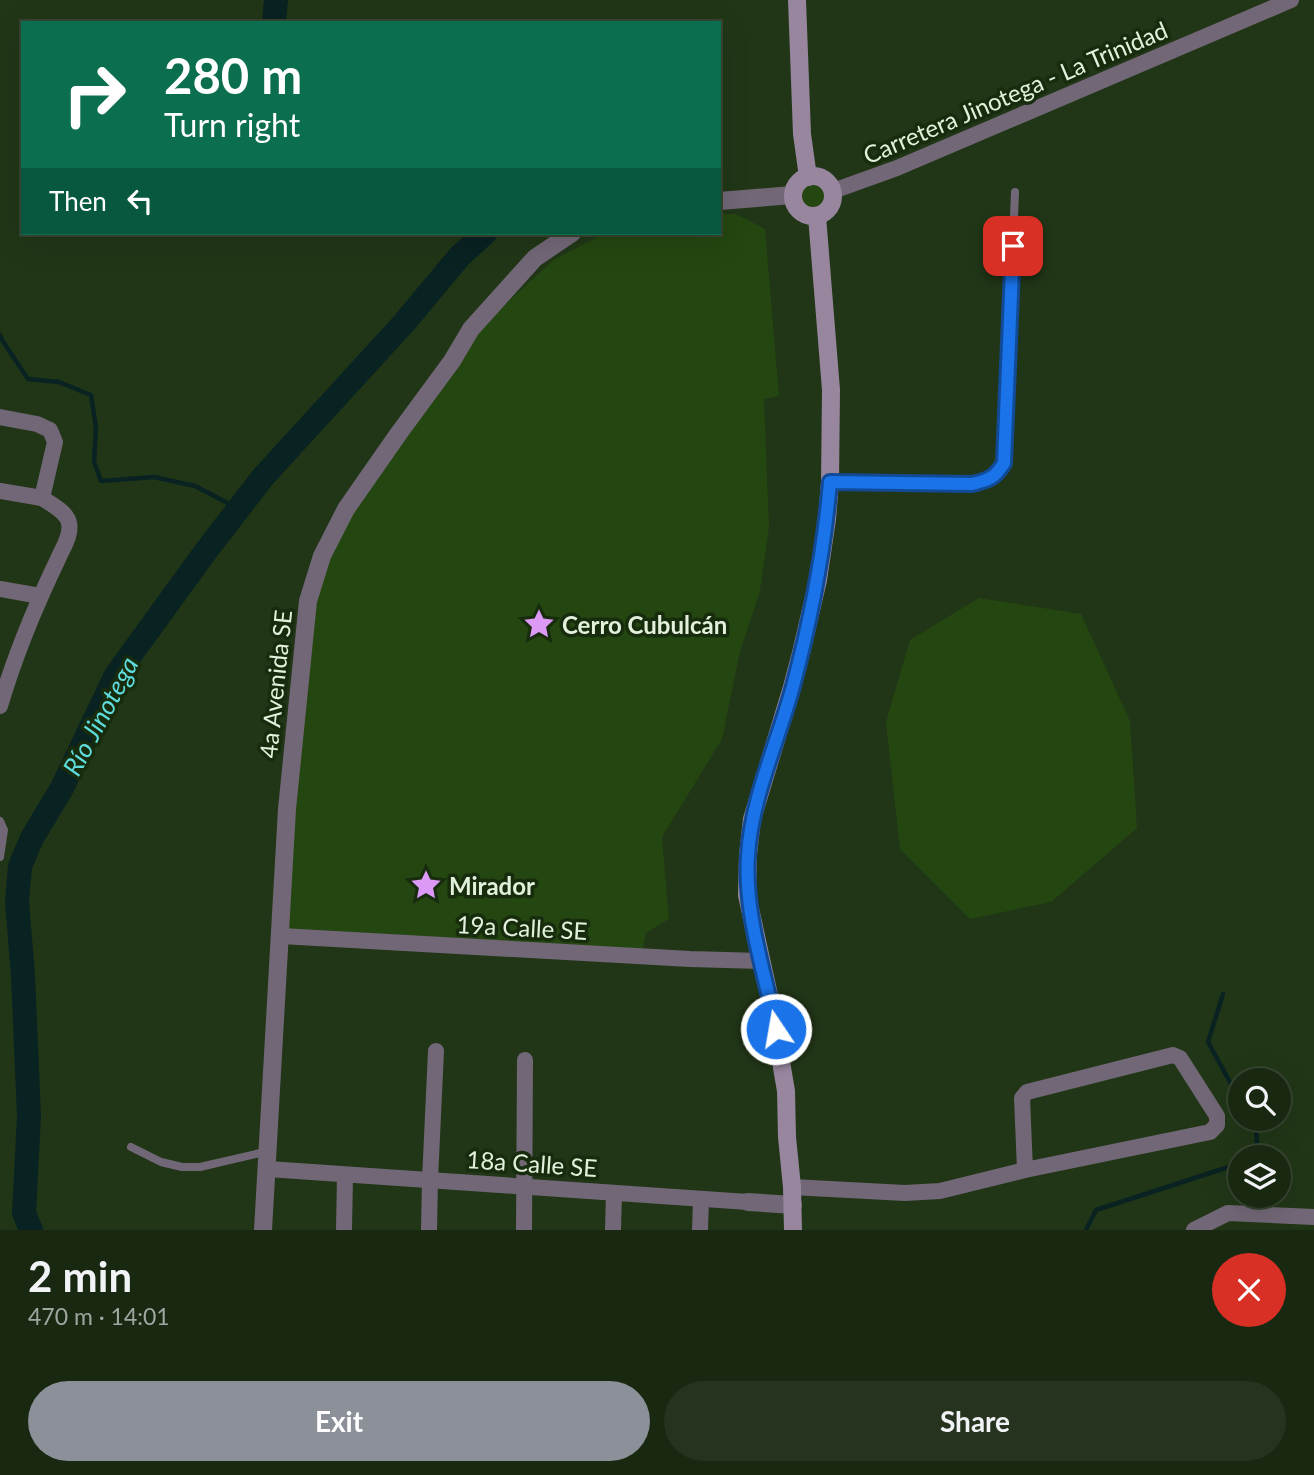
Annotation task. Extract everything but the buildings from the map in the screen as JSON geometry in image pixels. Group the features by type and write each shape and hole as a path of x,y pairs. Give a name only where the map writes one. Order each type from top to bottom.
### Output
{"main road":[{"path":"797,0 802,134 808,177"},
{"path":"808,177 823,179 832,191 833,198 828,209 817,216 805,215 796,207 793,195 797,183 808,177"},
{"path":"793,1230 786,1091 780,1050 747,895 752,819 792,687 818,580 827,519 831,390 817,216"}],"street":[{"name":"Carretera Jinotega - La Trinidad","path":"832,191 897,168 1291,0"},
{"path":"721,201 793,195"},
{"name":"4a Avenida SE","path":"263,1230 287,809 308,601 322,556 346,509 471,329 535,258 569,235"},
{"path":"0,417 37,424 50,430 55,442 42,498"},
{"path":"0,491 42,498 67,516 71,527 7,661 0,706"},
{"path":"0,589 40,596"},
{"name":"19a Calle SE","path":"281,936 761,961"},
{"path":"429,1230 436,1051"},
{"path":"792,1187 905,1193 940,1191 1025,1170 1210,1132 1217,1125 1217,1116 1180,1058 1173,1055 1027,1092 1021,1098 1025,1170"},
{"path":"524,1230 525,1060"},
{"name":"18a Calle SE","path":"268,1160 345,1175 793,1205"},
{"path":"344,1230 345,1175"},
{"path":"613,1230 614,1193"},
{"path":"700,1230 701,1199"},
{"path":"1194,1230 1228,1213 1314,1217"}],"lane":[{"path":"830,482 972,484 996,476 1004,463 1015,192"},
{"path":"0,821 4,830 0,857"},
{"path":"131,1147 161,1162 182,1167 268,1160"}],"green space":[{"path":"812,179 824,184 829,196 824,208 812,213 800,208 795,196 800,184"},
{"name":"Cerro Cubulcán","path":"721,214 736,214 765,229 779,396 764,399 769,527 760,591 740,651 722,739 662,837 669,919 646,933 642,954 282,932 310,601 323,557 453,362 494,315 555,259 601,235 721,235"},
{"path":"979,598 1081,614 1130,721 1137,828 1051,902 970,919 900,849 886,722 910,640"}],"waterway":[{"name":"Río Jinotega","path":"274,21 276,0"},
{"name":"Río Jinotega","path":"31,1230 24,1213 29,1116 17,902 20,866 32,838 62,788 116,675 206,551 263,477 404,323 459,257 483,235"},
{"path":"0,335 28,379 59,382 91,395 96,428 94,462 101,481 154,477 195,486 239,509"},
{"path":"1223,994 1208,1042 1228,1078"},
{"path":"1256,1131 1257,1145"},
{"path":"1086,1230 1096,1210 1228,1167"}],"place":[{"name":"Cerro Cubulcán","path":"539,624"},
{"name":"Mirador","path":"426,885"}],"route":[{"path":"776,1029 747,895 748,855 752,819 792,687 818,580 830,482 972,484 996,476 1004,463 1013,246"}]}
